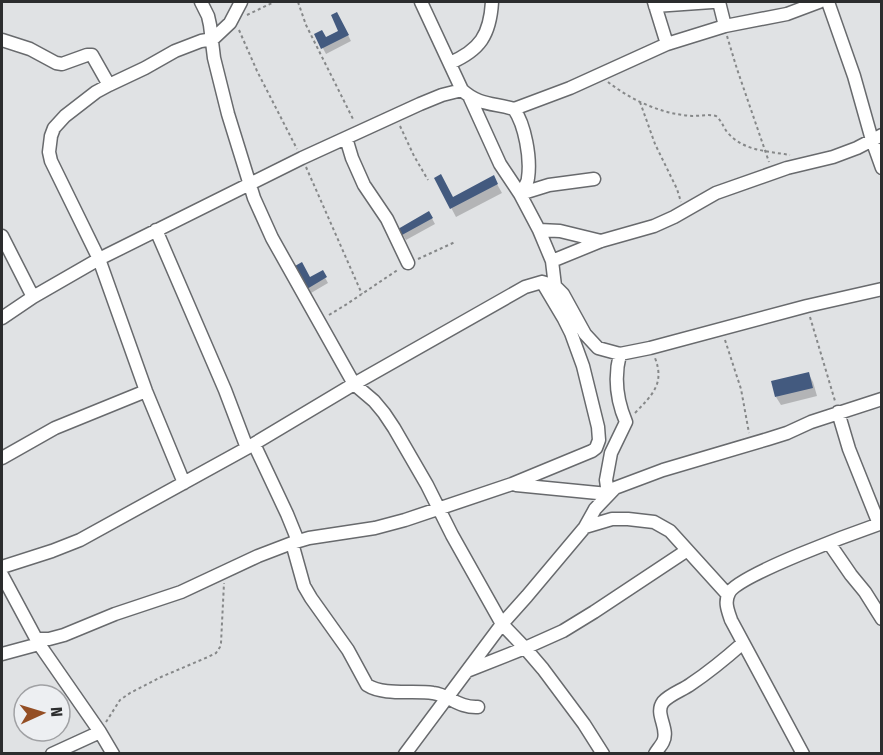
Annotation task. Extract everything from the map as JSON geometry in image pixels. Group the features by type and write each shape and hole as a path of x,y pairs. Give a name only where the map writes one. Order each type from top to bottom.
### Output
{"street":[{"path":"201,2 208,16 220,87 234,139 268,230 354,384 384,413 427,485 502,624 525,648 566,700 603,753"},
{"path":"184,483 146,391 99,259 51,160 49,144 54,128 65,116 96,92 175,51 213,39 232,22 241,2"},
{"path":"421,2 500,164 520,194 539,230 552,261 555,286"},
{"path":"450,63 474,50 483,38 489,26 492,2"},
{"path":"667,44 655,4 712,2"},
{"path":"719,2 725,26"},
{"path":"2,318 33,297 99,259 156,230 302,158 442,95 466,94 484,103 514,109 546,98 667,44 725,26 787,14 819,2"},
{"path":"828,2 877,138 882,168"},
{"path":"2,40 62,64 92,55 110,84"},
{"path":"514,109 526,139 528,158 528,180 520,194"},
{"path":"346,138 364,185 387,219 408,263"},
{"path":"552,261 601,241 654,226 716,193 787,168 833,157 877,138"},
{"path":"520,194 549,185 594,179"},
{"path":"156,230 225,390 287,514 304,586 348,650 367,685 382,691 437,693 464,706 478,706"},
{"path":"539,230 560,231 601,241"},
{"path":"2,236 33,297"},
{"path":"2,654 64,635 115,614 181,592 223,571 295,542 375,528 405,520 512,484 592,451 599,440 598,427 583,366 564,319 542,282"},
{"path":"2,567 80,540 251,446 354,384 525,287 542,282 555,286 585,334 598,348 620,354 807,306 882,290"},
{"path":"608,494 606,480 611,453 626,422 619,406 616,367 620,354"},
{"path":"2,458 56,428 146,391"},
{"path":"405,753 502,624 585,527 596,508 615,488 663,470 787,432 838,412 882,399"},
{"path":"803,753 726,608 728,594 734,586 748,578 880,523 849,448 838,412"},
{"path":"512,484 608,494"},
{"path":"585,527 612,519 654,522 670,531 728,594"},
{"path":"829,543 882,619"},
{"path":"466,671 563,631 686,551"},
{"path":"2,575 37,642 113,753"},
{"path":"655,753 663,744 665,736 660,714 660,707 664,700 691,684 743,643"},
{"path":"52,753 100,732"}],"path":[{"path":"274,2 232,22 302,158 362,294"},
{"path":"298,2 306,25 360,131"},
{"path":"725,26 737,69 766,152"},
{"path":"598,75 624,94 656,108 683,115 716,116 727,131 744,145 766,152 798,156 811,163"},
{"path":"640,102 655,144 677,189 683,212"},
{"path":"395,115 428,180"},
{"path":"318,320 347,304 390,273 455,242"},
{"path":"807,306 838,412"},
{"path":"722,329 741,388 751,443"},
{"path":"626,422 648,400 659,378 657,364 650,348"},
{"path":"100,732 120,700 161,677 208,657 220,647 223,571"}],"building":[{"path":"337,12 349,35 321,49 314,34 322,30 326,37 338,31 331,15"},
{"path":"441,174 453,197 494,175 498,184 450,209 434,178"},
{"path":"429,211 433,218 402,235 398,229"},
{"path":"302,262 310,277 323,270 327,277 307,289 295,266"},
{"path":"809,372 813,388 775,397 771,381"}]}
